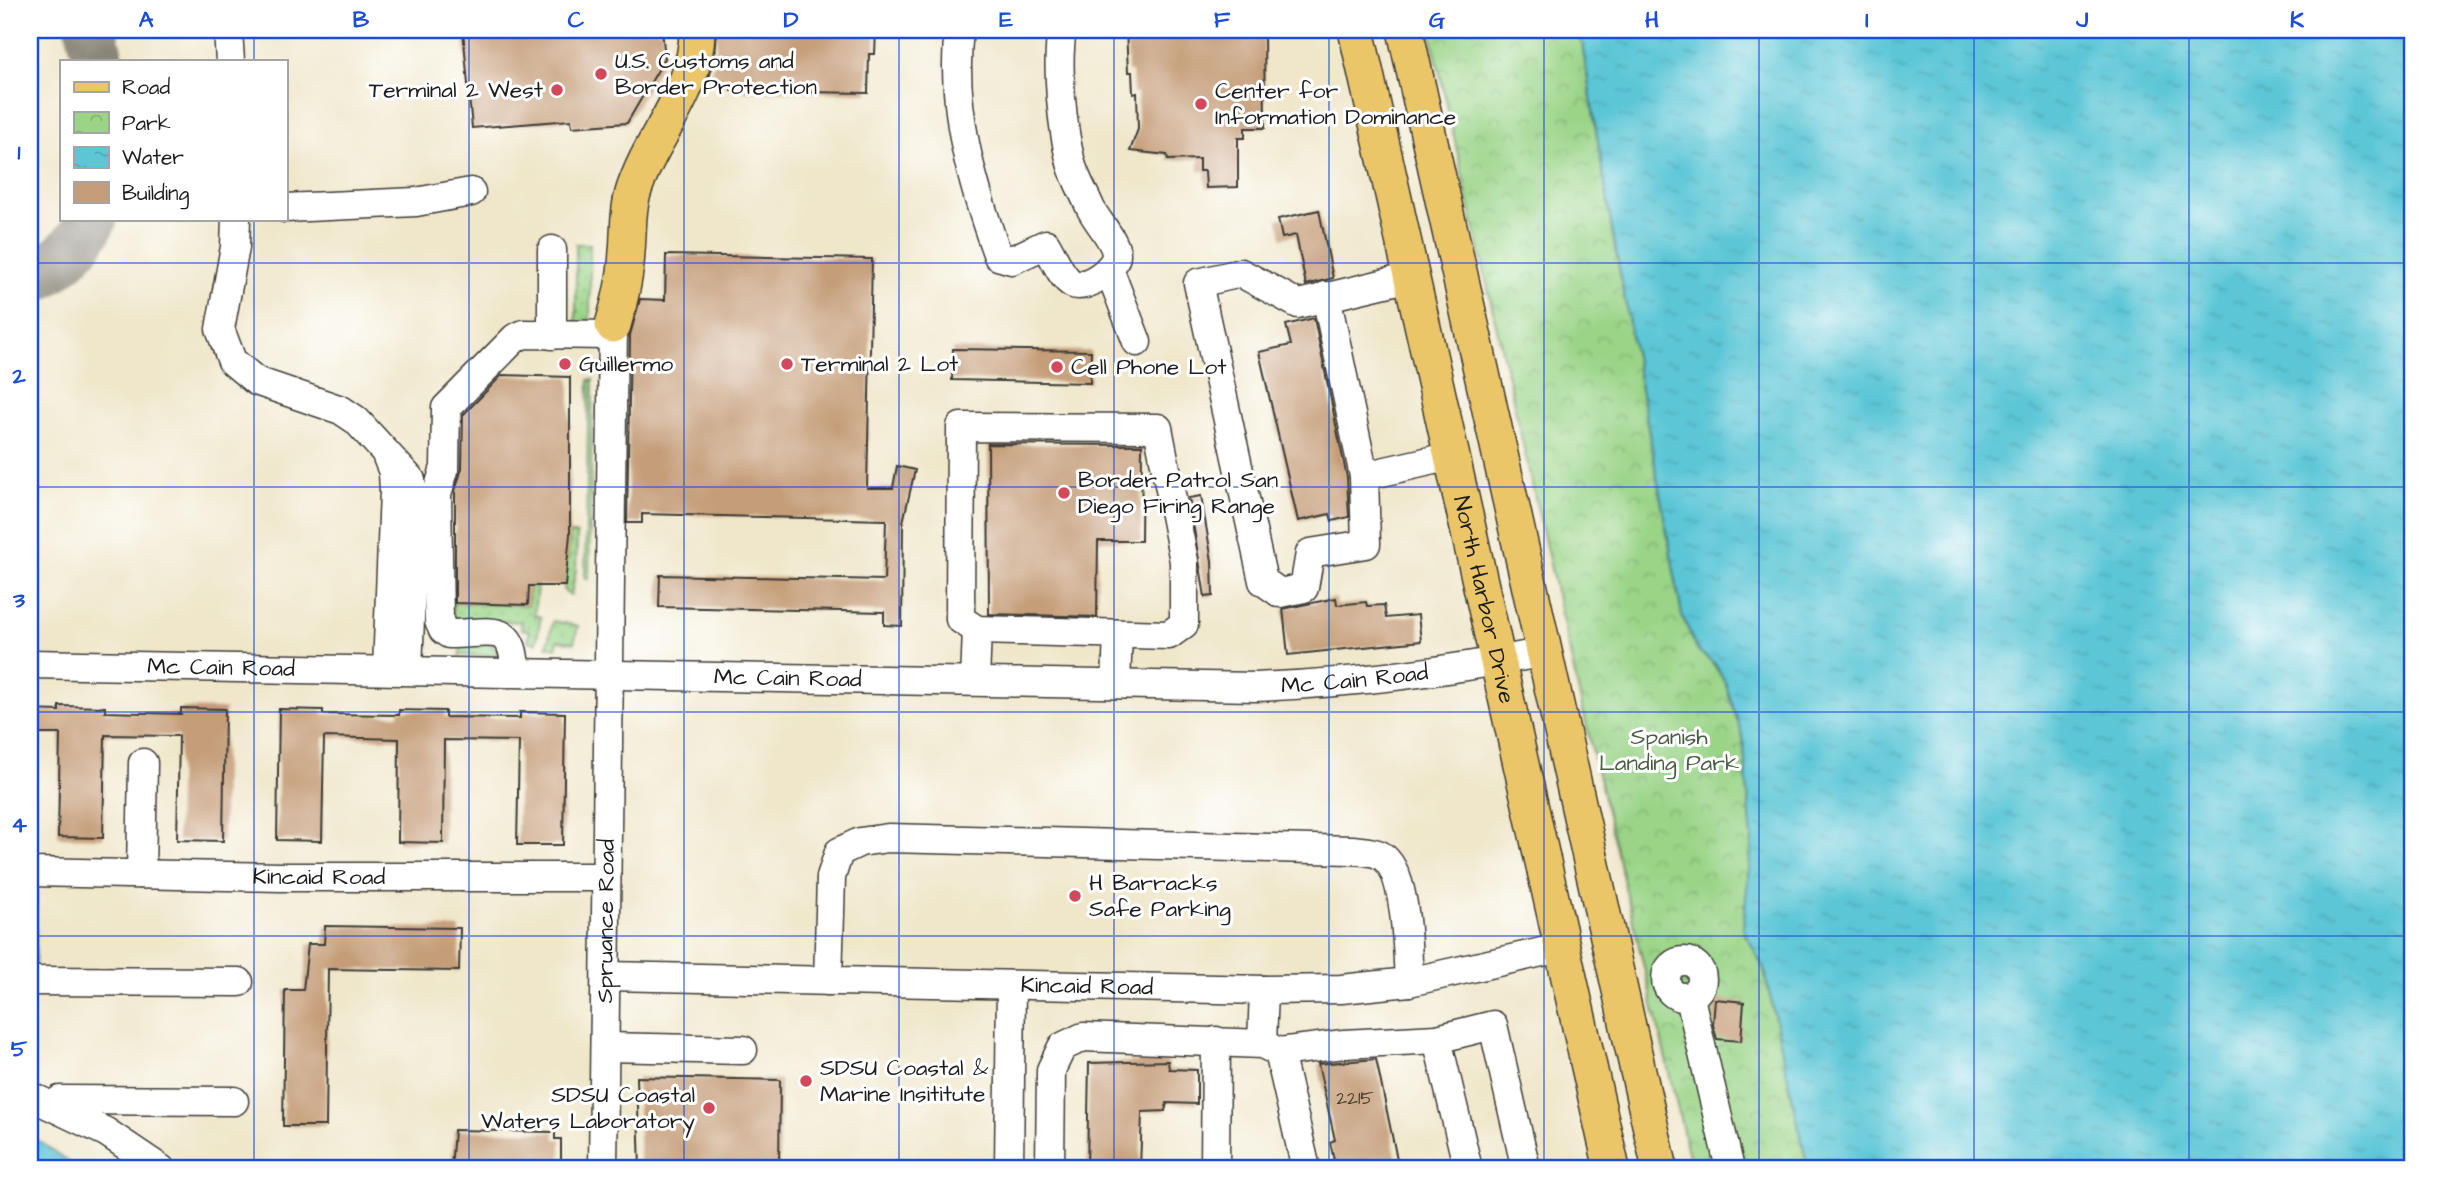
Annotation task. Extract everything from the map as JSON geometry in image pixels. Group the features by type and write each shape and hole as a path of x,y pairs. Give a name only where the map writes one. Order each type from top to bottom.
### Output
{"main road":[{"path":"613,330 611,297 618,184 631,151 678,68 682,30"},
{"path":"613,330 626,265 631,199 640,174 692,74 697,30"},
{"name":"North Harbor Drive","path":"1356,30 1612,1169"},
{"name":"North Harbor Drive","path":"1405,30 1660,1169"}],"street":[{"path":"228,30 230,60"},
{"path":"959,30 962,125 974,192 998,256 1012,260 1046,244 1068,280 1075,286 1084,285 1109,269 1115,262 1116,251 1095,217 1072,164 1064,113 1062,30"},
{"path":"287,208 416,202 471,192"},
{"path":"236,220 235,247 220,328 232,361 257,381 341,410 363,427 411,480 414,495 398,670"},
{"path":"552,250 552,335"},
{"path":"1109,269 1137,342"},
{"path":"1326,296 1364,475 1366,544 1310,553 1304,588 1280,593 1263,582 1198,283 1241,273 1298,304 1326,296 1411,277"},
{"path":"447,671 443,630 439,621 438,494 445,467 446,408 515,338 524,334 552,335 613,330"},
{"name":"Spruance Road","path":"603,1169 613,330"},
{"path":"961,426 1158,428 1184,561 1184,624 1169,635 977,630 960,619 961,426"},
{"path":"1364,475 1452,456"},
{"path":"443,630 449,634 503,634 514,649 515,672"},
{"path":"975,681 977,630"},
{"path":"1116,684 1118,634"},
{"name":"Mc Cain Road","path":"30,664 1256,687 1314,685 1454,671 1544,652"},
{"path":"141,874 143,763"},
{"path":"828,981 831,877 839,852 860,842 888,838 1352,850 1381,855 1396,873 1402,905 1409,982"},
{"name":"Kincaid Road","path":"30,872 606,877"},
{"name":"Kincaid Road","path":"607,976 1264,990 1341,989 1409,982 1564,947"},
{"path":"30,981 239,982"},
{"path":"1009,1169 1011,985"},
{"path":"1264,990 1271,1048 1306,1169"},
{"path":"1690,998 1730,1169"},
{"path":"1050,1169 1051,1070 1062,1047 1083,1037 1216,1041 1271,1048 1437,1038 1493,1024 1526,1169"},
{"path":"1437,1038 1468,1169"},
{"path":"1215,1169 1216,1041"},
{"path":"605,1046 743,1050"},
{"path":"30,1096 107,1132 129,1150 161,1169"},
{"path":"60,1100 234,1101"}],"green space":[{"name":"Spanish Landing Park","path":"1430,30 1580,30 1612,229 1682,615 1725,682 1743,738 1752,839 1745,934 1758,952 1764,969 1808,1169 1692,1169 1580,698"},
{"path":"576,244 590,244 590,319 585,330 576,323"},
{"path":"593,379 589,579 585,579 589,380"},
{"path":"570,534 577,534 576,570 571,595 564,591"},
{"path":"529,586 537,586 534,615 541,617 536,643 528,641 530,631 521,629 522,622 453,619 453,603 528,605"},
{"path":"553,621 578,626 574,643 558,640 556,648 547,646"},
{"path":"462,644 492,644 499,656 460,655"},
{"path":"30,888 37,888 35,974 30,973"}],"water":[{"path":"1580,30 2413,30 2413,1169 1808,1169 1764,969 1743,928 1752,839 1743,738 1725,682 1715,664 1697,650 1682,615 1612,229"},
{"path":"30,1135 79,1169 30,1169"}],"building":[{"name":"Terminal 2 West","path":"463,30 662,30 665,58 627,123 572,127 571,120 472,128"},
{"path":"717,30 876,30 875,54 869,54 868,93 731,91 731,85 707,84 715,58"},
{"name":"Center for Information Dominance","path":"1126,30 1264,30 1265,128 1245,128 1245,138 1238,138 1238,187 1206,188 1205,171 1199,171 1199,159 1168,160 1167,155 1130,151 1138,129 1137,93 1133,94 1132,72 1128,72"},
{"path":"1319,210 1333,278 1306,285 1296,235 1282,238 1278,219"},
{"path":"666,255 872,259 867,488 893,488 897,466 915,470 903,522 902,626 884,625 884,612 659,607 660,575 884,580 886,520 642,514 642,523 627,523 630,335 640,299 665,300"},
{"path":"1314,318 1347,478 1349,517 1332,521 1330,514 1298,521 1259,352 1291,345 1286,325"},
{"path":"953,349 1091,351 1090,383 952,380"},
{"path":"502,375 570,377 570,534 565,586 529,586 528,605 455,603 455,491 462,468 463,415"},
{"name":"Border Patrol San Diego Firing Range","path":"988,444 1142,445 1141,541 1098,541 1097,617 989,614"},
{"path":"1201,496 1212,561 1213,596 1205,597 1189,498"},
{"path":"1336,598 1337,605 1366,602 1367,606 1384,605 1386,618 1418,615 1421,641 1288,655 1283,609"},
{"path":"59,706 105,707 105,712 181,714 181,708 225,709 223,841 177,840 179,736 105,735 103,838 58,837 60,734 30,734 30,710 59,711"},
{"path":"279,709 323,710 323,714 399,715 399,710 445,711 445,717 520,718 520,712 565,713 563,845 517,845 519,741 444,740 443,843 398,842 399,739 324,737 322,841 277,840"},
{"path":"325,926 460,928 459,971 328,969 326,1126 283,1126 285,990 303,990 308,944 324,944"},
{"path":"1715,999 1744,1002 1741,1041 1717,1039 1713,1025"},
{"path":"1376,1059 1399,1169 1336,1169 1330,1142 1335,1140 1318,1064"},
{"path":"1168,1061 1169,1069 1197,1070 1197,1104 1167,1103 1165,1111 1142,1112 1140,1169 1087,1169 1089,1063"},
{"name":"SDSU Coastal Waters Laboratory","path":"637,1077 780,1080 779,1169 640,1169"},
{"path":"454,1130 555,1132 555,1139 561,1139 561,1169 451,1169"}],"taxiway":[{"path":"91,30 99,60"},
{"path":"30,280 66,255 81,238 92,220"}],"place":[{"name":"U.S. Customs and Border Protection","path":"601,74"},
{"name":"Terminal 2 West","path":"557,90"},
{"name":"Center for Information Dominance","path":"1201,104"},
{"name":"Guillermo","path":"565,364"},
{"name":"Terminal 2 Lot","path":"787,364"},
{"name":"Cell Phone Lot","path":"1057,367"},
{"name":"Border Patrol San Diego Firing Range","path":"1064,493"},
{"name":"H Barracks Safe Parking","path":"1075,896"},
{"name":"SDSU Coastal & Marine Insititute","path":"806,1081"},
{"name":"SDSU Coastal Waters Laboratory","path":"709,1108"}]}
